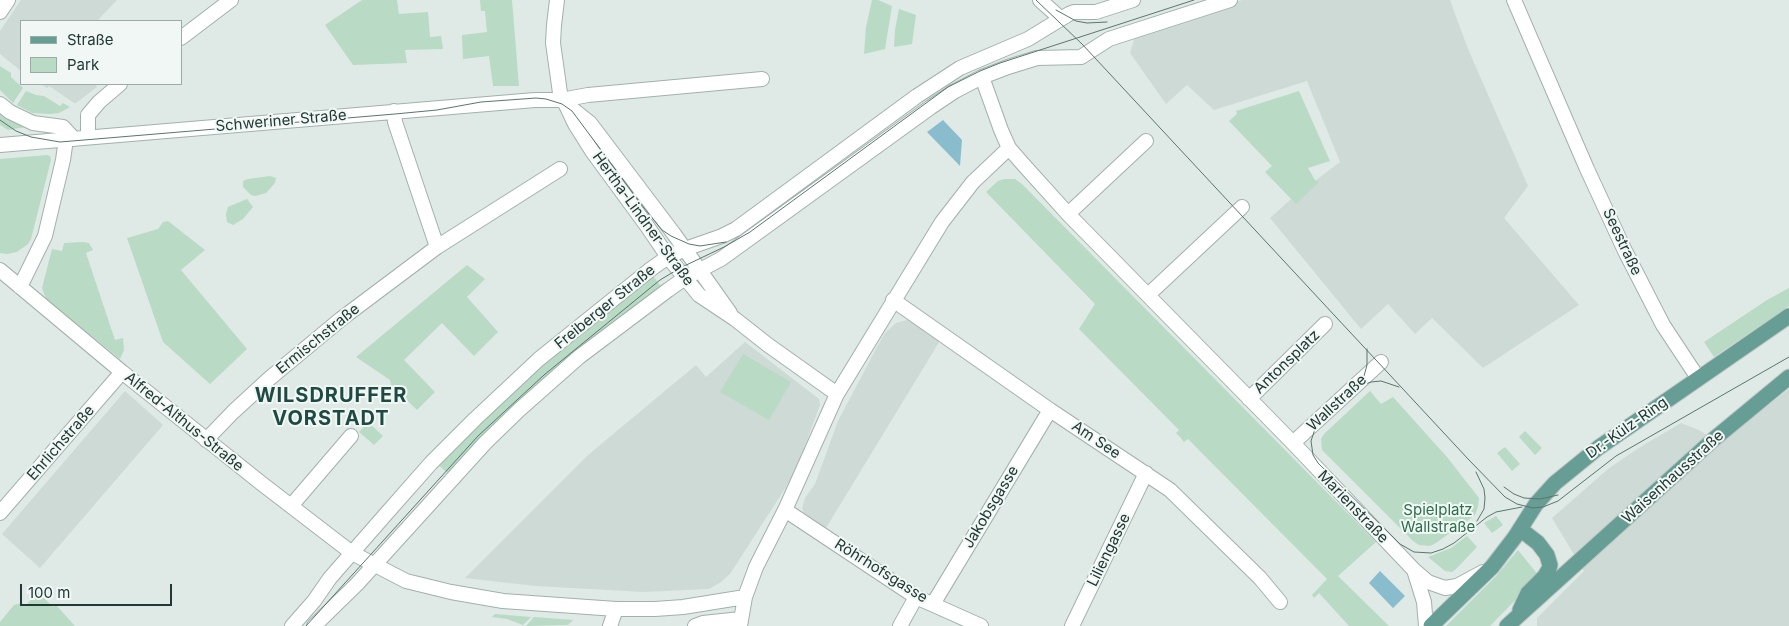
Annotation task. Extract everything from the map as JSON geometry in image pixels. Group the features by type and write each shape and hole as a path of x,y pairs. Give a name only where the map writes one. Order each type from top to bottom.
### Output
{"main road":[{"name":"Dr.-Külz-Ring","path":"1431,626 1492,568 1546,492 1570,470 1598,448 1789,316"},
{"name":"Waisenhausstraße","path":"1512,621 1729,426 1789,377"},
{"path":"1512,621 1528,593 1550,569 1547,555 1538,544 1520,529"}],"street":[{"path":"0,12 8,0"},
{"path":"182,37 231,0"},
{"name":"Hertha-Lindner-Straße","path":"557,0 553,43 564,103 587,143 668,257 704,300 735,319 837,394"},
{"path":"1040,0 1060,18"},
{"name":"Freiberger Straße","path":"292,626 352,553 431,463 539,359 668,257 736,229 942,79 976,60 1028,39 1060,18 1074,12 1096,12 1133,0"},
{"name":"Freiberger Straße","path":"314,626 375,564 486,443 579,357 685,278 721,259 931,107 955,91 982,77 1037,58 1081,57 1110,39 1230,0"},
{"name":"Seestraße","path":"1514,0 1587,169 1649,299 1666,330 1698,378"},
{"name":"Marienstraße","path":"982,77 1009,148 1068,214 1293,443 1414,570 1428,582 1445,588 1457,586 1492,568"},
{"name":"Schweriner Straße","path":"0,145 546,99 564,103 588,94 762,79"},
{"path":"20,286 45,236 63,160 88,115 98,102 119,85"},
{"name":"Hertha-Lindner-Straße","path":"564,103 590,122 735,319"},
{"path":"0,104 10,112 33,123 63,127 76,138"},
{"path":"394,111 395,122 437,247"},
{"path":"1068,214 1146,141"},
{"path":"695,626 703,623 740,623 745,597 756,567 786,510 837,394 946,216 973,182 1009,148"},
{"name":"Ermischstraße","path":"206,440 251,395 315,339 437,247 560,169"},
{"path":"1148,295 1242,208"},
{"name":"Alfred-Althus-Straße","path":"0,270 206,440 352,553 406,581 451,592 503,601 616,609 683,607 745,597"},
{"name":"Am See","path":"893,300 1050,410 1170,490 1260,578 1280,602"},
{"name":"Antonsplatz","path":"1249,399 1326,324"},
{"name":"Wallstraße","path":"1293,443 1381,362"},
{"name":"Ehrlichstraße","path":"0,513 122,372"},
{"name":"Jakobsgasse","path":"932,604 1050,410"},
{"path":"291,506 352,436"},
{"name":"Liliengasse","path":"1072,626 1146,473"},
{"name":"Röhrhofsgasse","path":"786,510 916,597 981,626"},
{"name":"Marienstraße","path":"1414,570 1424,602 1426,626"},
{"path":"900,626 916,597"},
{"path":"610,626 616,609"}],"shaded area":[{"path":"21,0 117,0 98,20 20,20 20,70 0,54 0,31"},
{"path":"1242,0 1450,0 1468,49 1528,186 1504,218 1579,305 1483,368 1432,318 1415,334 1388,304 1361,329 1270,218 1291,199 1340,162 1307,81 1214,110 1187,85 1166,104 1130,53 1135,36"},
{"path":"42,85 96,85 97,87 76,103 49,86 47,88"},
{"path":"907,320 918,322 941,339 826,528 804,513 802,508 805,498 815,484 838,421 885,333 896,323"},
{"path":"745,342 819,399 820,405 795,473 730,574 721,582 709,589 643,592 536,586 465,578 588,455 696,365 706,377"},
{"path":"1789,389 1789,626 1537,626 1537,618 1584,571 1552,518 1608,469 1681,423 1699,430 1719,443"},
{"path":"125,391 163,425 40,568 2,534"}],"green space":[{"path":"362,0 397,0 399,14 428,12 430,37 441,36 443,49 405,50 407,63 353,65 325,25"},
{"path":"480,0 512,0 519,86 493,86 489,56 463,59 462,35 487,32 485,11 481,11"},
{"path":"872,0 878,0 892,6 885,49 864,54 866,27"},
{"path":"899,9 916,15 912,44 894,47 895,30"},
{"path":"0,66 11,73 11,77 23,88 13,103 0,90"},
{"path":"26,91 44,96 60,106 63,103 70,107 59,113 32,113 17,105"},
{"path":"1299,91 1330,161 1308,168 1315,180 1319,182 1296,204 1265,172 1272,166 1229,121 1237,114 1236,111"},
{"path":"0,110 26,127 8,130 0,125"},
{"path":"50,156 51,160 31,239 28,244 17,252 0,253 0,159"},
{"path":"270,176 276,178 275,183 266,193 255,196 251,195 243,187 243,181"},
{"path":"1015,179 1022,184 1376,542 1338,576 1389,626 1349,626 1319,593 1314,598 1312,595 1327,579 1188,439 1184,442 1176,433 1179,430 1079,329 1095,304 986,192 998,181"},
{"path":"247,199 253,207 243,219 233,225 227,222 226,214 228,207"},
{"path":"168,221 205,250 181,270 247,349 210,384 163,342 127,238 158,229 163,222"},
{"path":"64,243 89,243 93,250 86,253 115,340 123,338 124,350 120,359 46,299 42,288 52,249 62,251"},
{"path":"467,265 485,279 467,297 498,332 474,356 442,323 404,360 435,392 417,410 391,385 390,380 356,357"},
{"path":"651,273 662,288 451,476 436,463 503,397"},
{"path":"1789,288 1789,306 1714,357 1704,342 1767,300"},
{"path":"743,354 791,382 769,420 720,392"},
{"name":"Spielplatz Wallstraße","path":"1370,391 1381,404 1393,397 1447,457 1479,498 1475,515 1430,546 1419,545 1413,541 1322,450 1321,439 1324,434"},
{"path":"368,422 383,436 374,445 359,432"},
{"path":"1525,431 1542,448 1535,455 1519,437"},
{"path":"1505,447 1520,464 1512,471 1497,453"},
{"path":"1496,516 1503,525 1492,533 1484,523"},
{"path":"1467,536 1477,547 1452,572 1445,571 1428,557 1451,548"},
{"path":"1518,550 1539,576 1490,626 1446,626 1496,576"},
{"path":"38,592 53,607 56,605 75,626 0,626 0,622 14,605 21,603 26,605"},
{"path":"495,614 531,617 523,625 507,619 492,617"},
{"path":"534,617 573,620 568,625 526,626"}],"water":[{"path":"943,120 962,140 960,166 927,132"},
{"path":"1380,571 1405,596 1393,608 1369,583"}],"tram line":[{"path":"1036,0 1082,44 1469,460 1505,497 1517,504 1533,508 1543,507 1558,501 1616,456 1789,357"},
{"path":"306,626 478,436 544,375 660,280 750,232 948,87 1000,63 1194,0"},
{"path":"1056,10 1076,21 1087,23 1107,22"},
{"path":"0,120 16,131 31,137 60,142 395,114 437,110 481,102 546,99 562,104 572,111 662,230 689,244 700,246 726,242"},
{"path":"1355,387 1364,376 1367,365 1367,349"},
{"path":"1399,387 1381,381 1360,386 1321,420 1315,429 1311,441 1313,455 1318,463 1400,544 1414,552 1431,553 1454,543 1496,512 1522,507"},
{"path":"1476,472 1484,489 1485,498 1484,509 1477,521"},
{"path":"1504,487 1524,498 1540,499 1558,495"}],"district":[{"name":"WILSDRUFFER VORSTADT","path":"331,408"}]}
